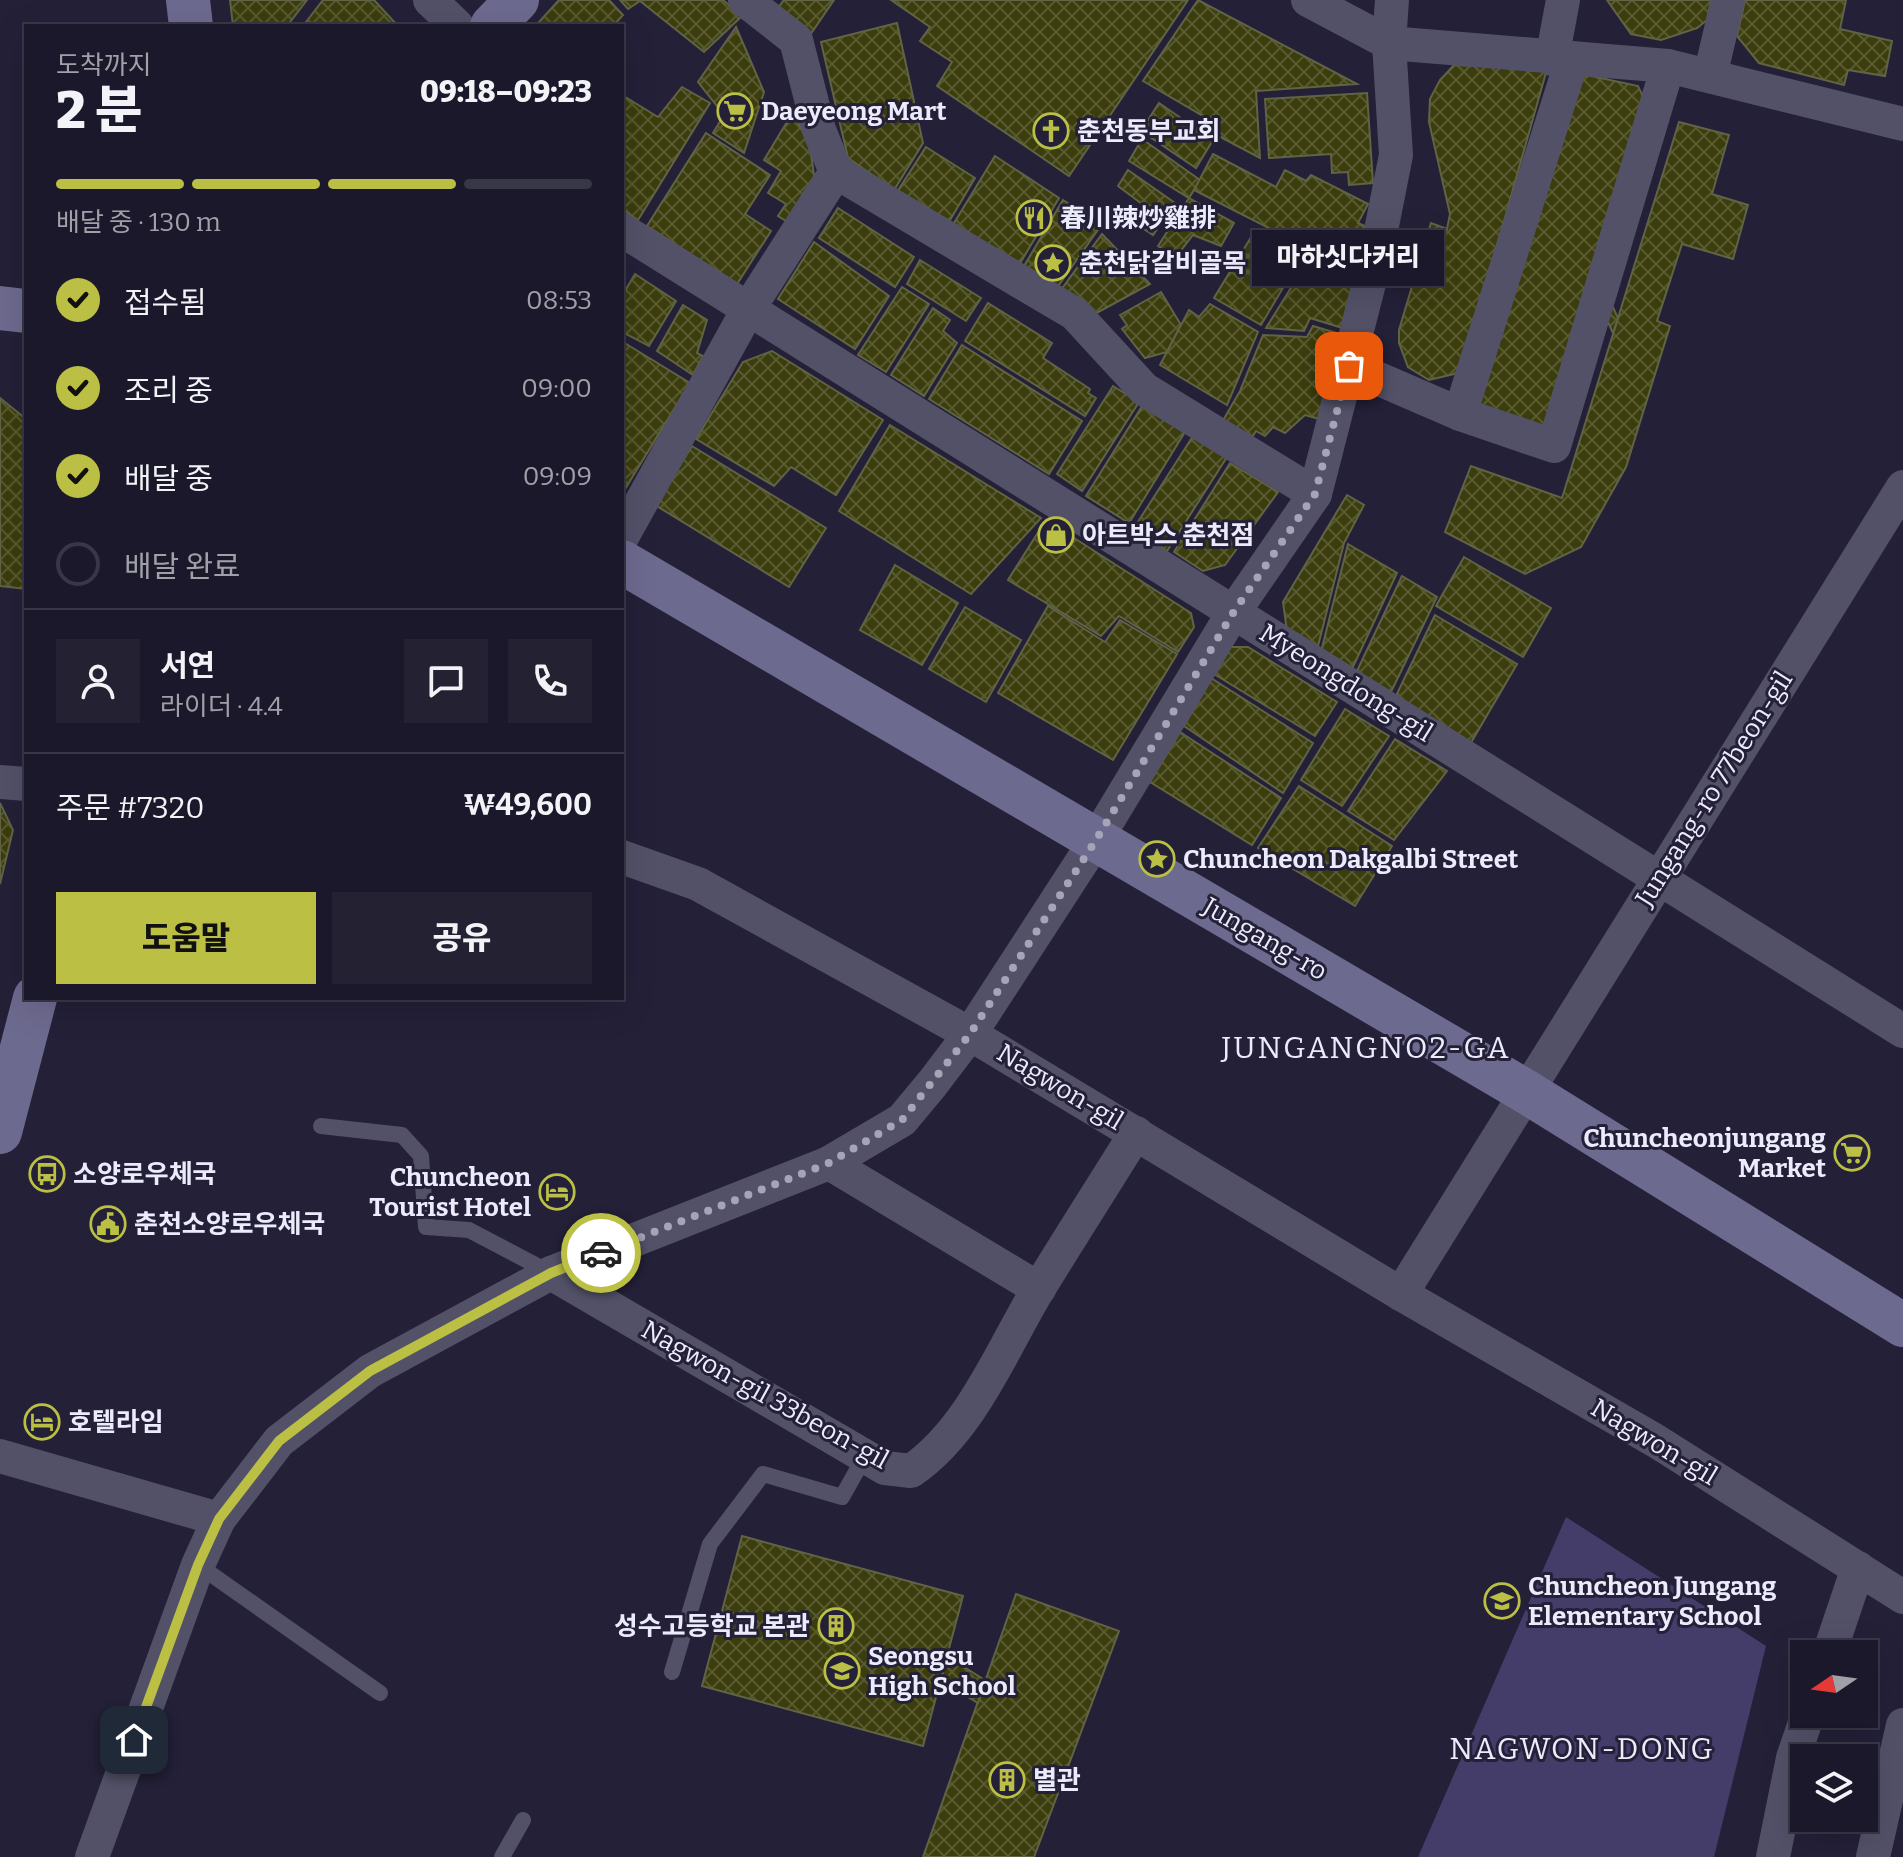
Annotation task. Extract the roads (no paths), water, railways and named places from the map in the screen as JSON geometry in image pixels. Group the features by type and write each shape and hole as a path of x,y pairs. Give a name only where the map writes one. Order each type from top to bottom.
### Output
{"street":[{"path":"188,0 191,24"},
{"path":"430,0 455,24"},
{"path":"494,24 517,0"},
{"path":"745,0 796,40 819,130 836,172 1075,314 1144,389 1315,494"},
{"path":"1308,0 1389,43 1668,66 1903,124"},
{"path":"92,1857 198,1565 219,1519 279,1441 370,1371 551,1273 829,1163 902,1120 970,1034 1096,840 1233,613 1315,494 1349,366 1396,155 1389,43 1392,0"},
{"path":"1460,414 1562,59 1563,0"},
{"path":"1710,76 1728,0"},
{"path":"1349,366 1460,414 1554,446 1668,66"},
{"path":"624,533 749,308 836,172"},
{"name":"Myeongdong-gil","path":"624,231 1903,1031"},
{"path":"0,308 24,311"},
{"name":"Jungang-ro 77beon-gil","path":"1525,1091 1903,487"},
{"name":"Jungang-ro","path":"624,563 1525,1091 1903,1325"},
{"path":"0,782 24,784"},
{"name":"Nagwon-gil","path":"624,858 698,884 970,1034 1401,1294 1656,1441 1903,1597"},
{"path":"0,1132 34,1000"},
{"path":"1401,1294 1525,1091"},
{"name":"Nagwon-gil 33beon-gil","path":"551,1273 885,1468 911,1471 934,1455 981,1390 1039,1289 1136,1133"},
{"path":"829,1163 1039,1289"},
{"path":"0,1456 219,1519"},
{"path":"1834,1640 1858,1568"},
{"path":"1873,1857 1903,1725"},
{"path":"1773,1857 1793,1758 1803,1728"}],"lane":[{"path":"321,1126 402,1135 421,1156 426,1227 469,1230 551,1273"},
{"path":"672,1672 710,1544 763,1474 842,1497 865,1456"},
{"path":"198,1565 380,1693"},
{"path":"502,1857 523,1820"}],"place":[{"name":"Daeyeong Mart","path":"735,111"},
{"name":"춘천동부교회","path":"1051,131"},
{"name":"春川辣炒雞排","path":"1034,218"},
{"name":"춘천닭갈비골목","path":"1053,263"},
{"name":"마하싯다커리","path":"1349,366"},
{"name":"아트박스 춘천점","path":"1056,535"},
{"name":"Chuncheon Dakgalbi Street","path":"1157,859"},
{"name":"Chuncheonjungang Market","path":"1852,1153"},
{"name":"소양로우체국","path":"47,1174"},
{"name":"Chuncheon Tourist Hotel","path":"557,1192"},
{"name":"춘천소양로우체국","path":"108,1224"},
{"name":"호텔라임","path":"42,1422"},
{"name":"Chuncheon Jungang Elementary School","path":"1502,1601"},
{"name":"성수고등학교 본관","path":"836,1626"},
{"name":"Seongsu High School","path":"842,1671"},
{"name":"별관","path":"1007,1780"}],"district":[{"name":"JUNGANGNO2-GA","path":"1366,1048"},
{"name":"NAGWON-DONG","path":"1582,1749"}]}
